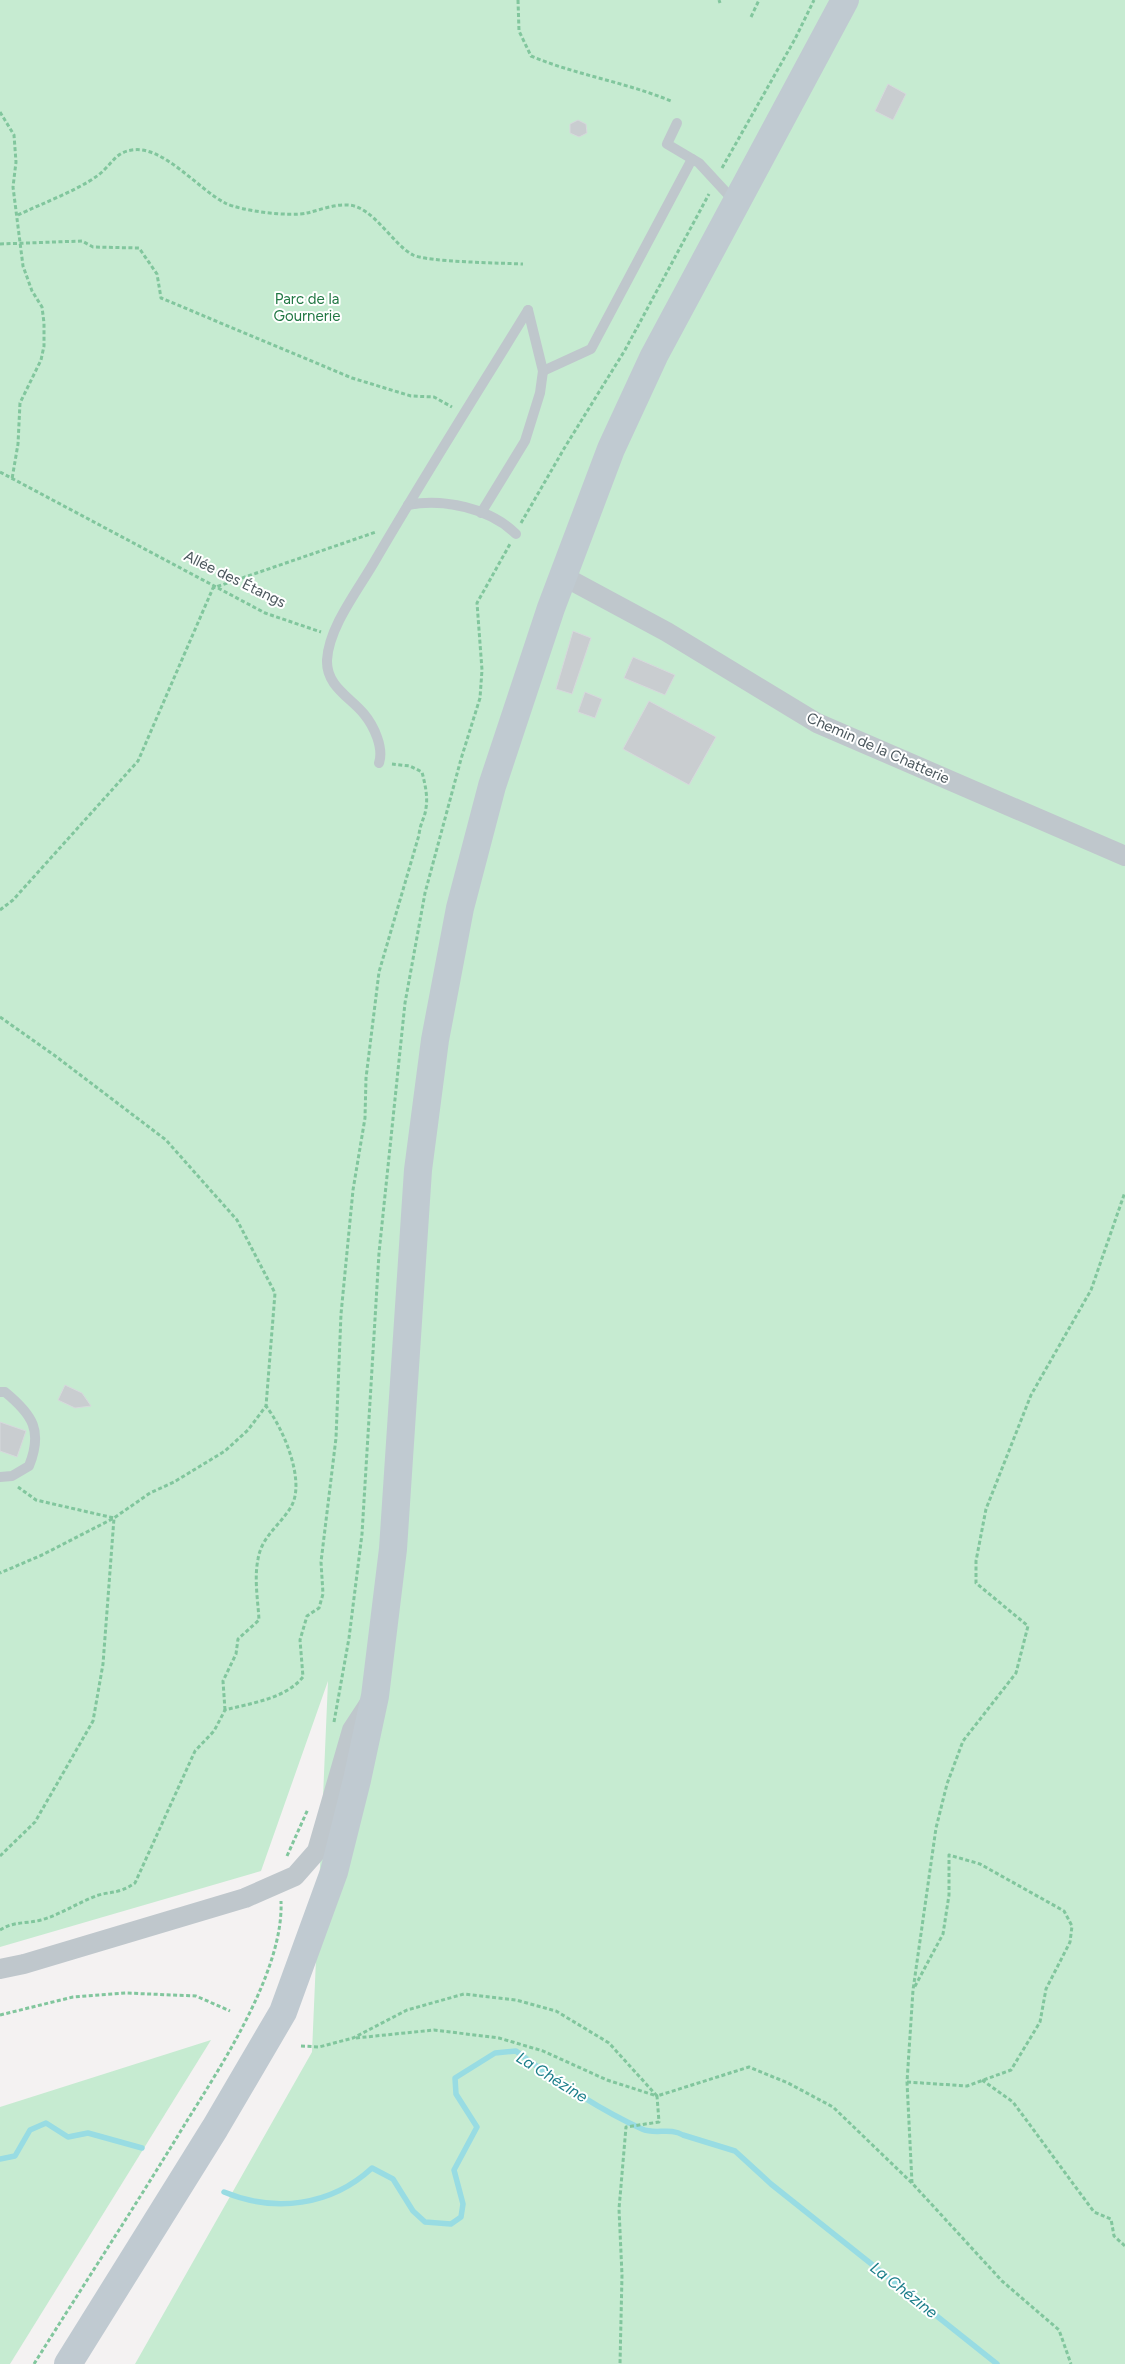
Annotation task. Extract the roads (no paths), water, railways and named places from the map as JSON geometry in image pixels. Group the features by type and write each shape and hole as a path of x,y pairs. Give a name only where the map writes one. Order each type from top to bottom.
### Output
{"main road":[{"path":"68,2364 215,2128 283,2012 334,1872 357,1780 375,1696 393,1549 418,1170 435,1040 460,908 492,786 563,576 611,449 643,381 845,0"}],"street":[{"name":"Chemin de la Chatterie","path":"563,576 667,632 817,723 1125,856"},
{"path":"0,1969 245,1898 295,1876 317,1852 352,1730 375,1696"}],"lane":[{"path":"677,123 667,144 692,159 736,204"},
{"path":"543,371 591,349 692,159"},
{"path":"379,763 382,755 380,743 365,714 334,685 327,662 331,636 408,505 528,310 543,371 540,393 524,441 482,513"},
{"path":"408,505 426,502 482,513 497,519 516,534"},
{"path":"0,1392 5,1392 20,1404 32,1420 37,1440 29,1466 12,1476 1,1477"}],"waterway":[{"name":"La Chézine","path":"224,2192 243,2199 263,2202 282,2204 302,2202 321,2198 339,2191 356,2181 372,2168 393,2179 413,2211 425,2222 451,2224 461,2217 463,2204 454,2170 477,2127 456,2094 455,2078 495,2053 516,2051 577,2093 642,2129 678,2133 735,2151 771,2184 997,2364"},
{"name":"La Chézine","path":"0,2159 15,2156 30,2130 46,2123 68,2137 88,2133 142,2148"}],"park label":[{"name":"Parc de la Gournerie","path":"307,308"}]}
